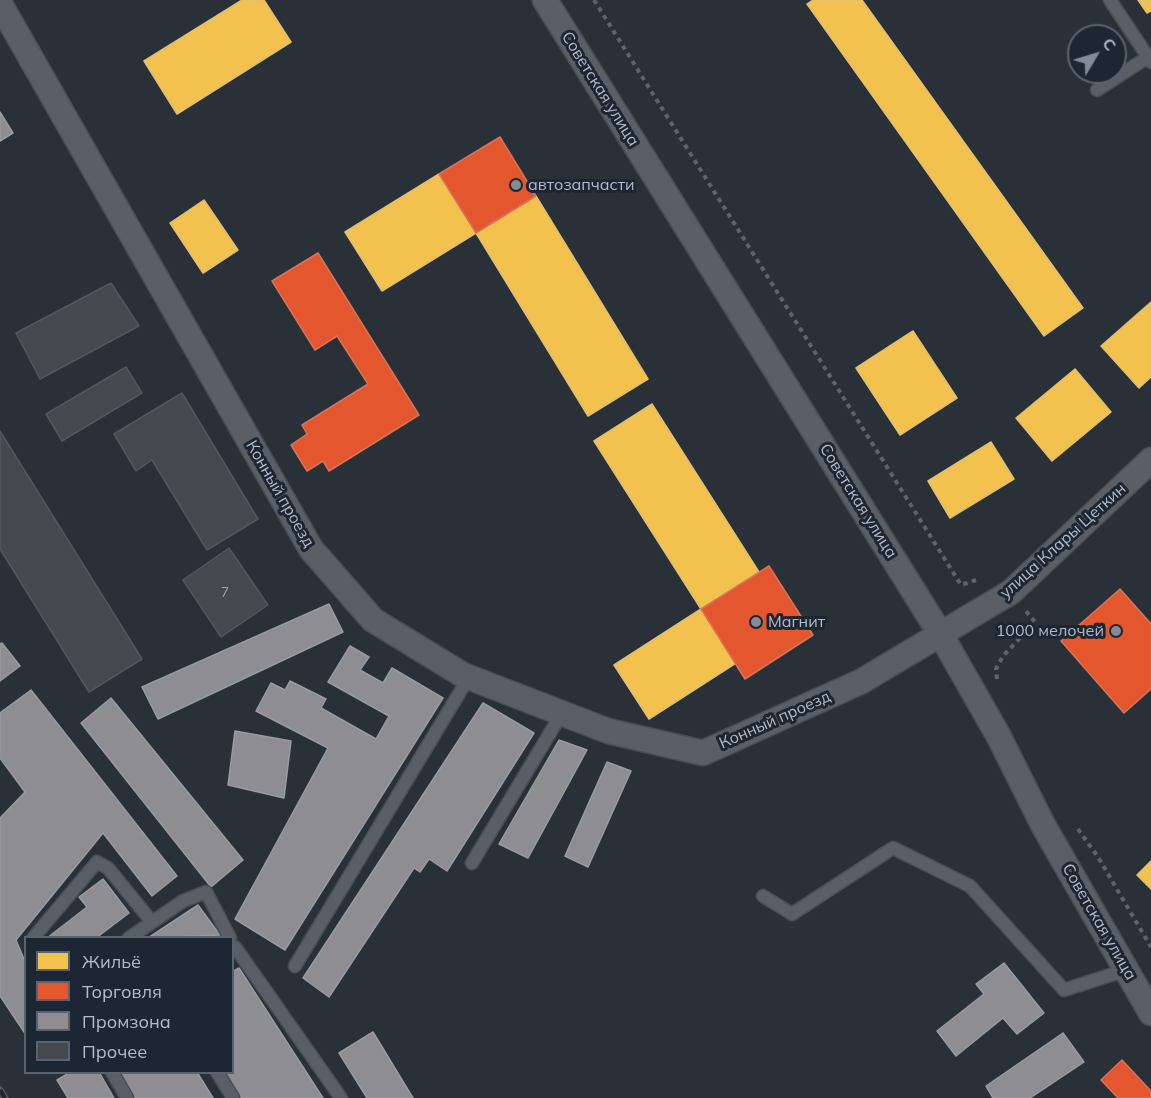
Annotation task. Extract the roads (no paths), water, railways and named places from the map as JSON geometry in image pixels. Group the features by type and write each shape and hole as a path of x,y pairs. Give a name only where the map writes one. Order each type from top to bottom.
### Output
{"street":[{"name":"Советская улица","path":"545,0 941,635 998,735 1043,825 1151,1013"},
{"name":"Конный проезд","path":"0,4 311,549 373,620 470,677 608,731 703,753 862,681 941,635"},
{"name":"улица Клары Цеткин","path":"941,635 1011,592 1151,460"}],"lane":[{"path":"1097,90 1150,58 1110,0"},
{"path":"295,966 470,677"},
{"path":"472,863 562,713"},
{"path":"763,896 792,914 893,848 970,886 1064,990 1126,970"},
{"path":"35,936 97,862 108,868 152,922"},
{"path":"132,936 183,901 206,892 229,936"},
{"path":"234,944 341,1098"},
{"path":"113,1074 127,1098"},
{"path":"218,1074 233,1098"}],"railway":[{"path":"0,1090 5,1098"}],"place":[{"name":"автозапчасти","path":"516,185"},
{"name":"Магнит","path":"756,622"},
{"name":"1000 мелочей","path":"1116,631"}]}
